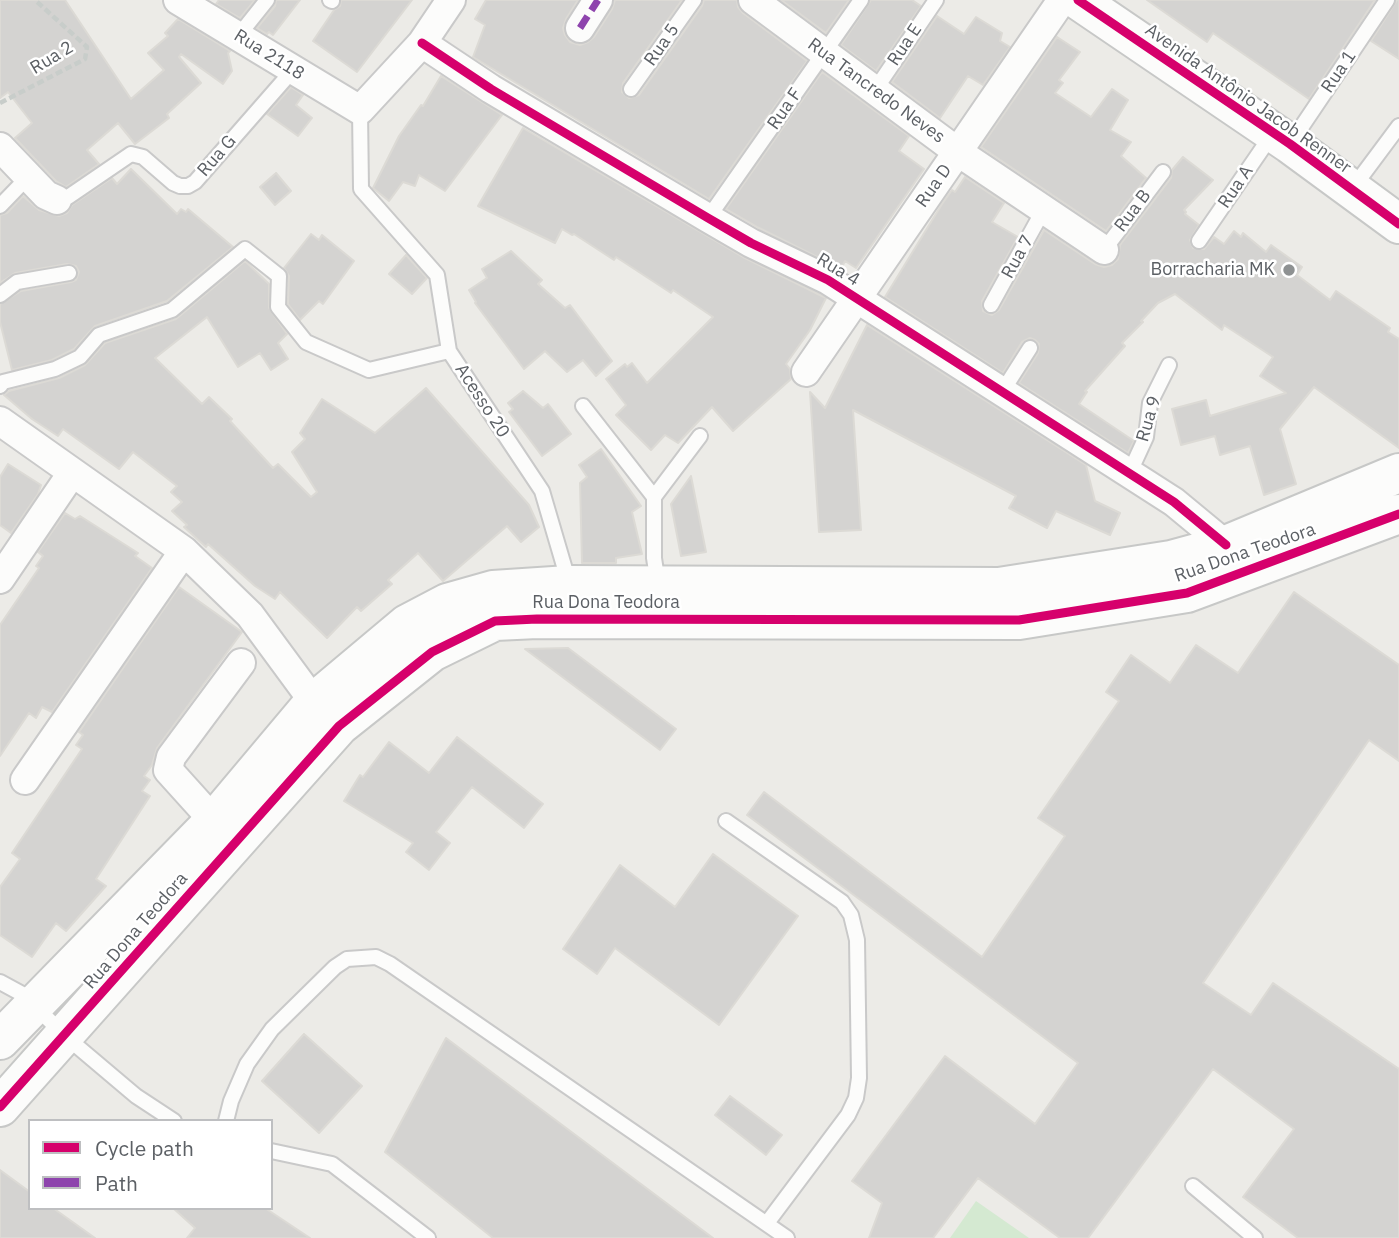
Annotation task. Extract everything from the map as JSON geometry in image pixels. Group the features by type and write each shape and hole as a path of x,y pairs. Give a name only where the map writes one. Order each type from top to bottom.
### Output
{"main road":[{"name":"Avenida Antônio Jacob Renner","path":"1078,0 1282,138 1399,224"},
{"name":"Rua Dona Teodora","path":"0,1040 214,821 314,702 407,624 447,603 493,590 569,585 999,587 1171,560 1226,545 1399,473"},
{"name":"Rua Dona Teodora","path":"0,1107 339,726 432,652 495,621 1018,620 1186,593 1399,514"}],"street":[{"name":"Rua 2118","path":"178,0 360,110"},
{"path":"360,110 422,43 451,0"},
{"path":"580,28 598,0"},
{"name":"Rua Tancredo Neves","path":"753,0 958,152 1104,250"},
{"name":"Rua D","path":"806,372 1062,0"},
{"name":"Rua 4","path":"422,43 491,89 708,218 751,243 828,280 1174,502 1226,545"},
{"path":"0,147 46,195 57,200"},
{"path":"0,421 184,551 250,615 314,702"},
{"path":"0,579 72,472"},
{"path":"25,780 184,551"},
{"path":"214,821 169,770 171,757 241,663"}],"lane":[{"path":"239,35 267,0"},
{"name":"Rua 5","path":"631,89 694,0"},
{"name":"Rua F","path":"708,218 861,0"},
{"name":"Rua E","path":"874,90 936,0"},
{"name":"Rua 1","path":"1282,138 1387,0"},
{"name":"Rua G","path":"57,200 68,197 131,154 144,157 173,183 188,186 195,182 293,70"},
{"path":"360,110 361,189 437,275 449,351"},
{"path":"1351,190 1399,126"},
{"name":"Rua A","path":"1199,241 1282,138"},
{"name":"Rua B","path":"1104,250 1163,172"},
{"path":"0,206 28,177"},
{"name":"Rua 7","path":"991,305 1044,209"},
{"name":"Acesso 20","path":"0,386 4,382 55,369 80,357 99,335 172,310 245,249 279,276 278,307 306,342 369,370 449,351 541,491 569,585"},
{"path":"0,295 17,282 69,273"},
{"path":"1002,392 1030,348"},
{"name":"Rua 9","path":"1129,474 1146,438 1150,403 1170,365"},
{"path":"583,406 654,497"},
{"path":"658,585 654,558 654,497 700,436"},
{"path":"726,821 842,902 851,915 857,940 859,1078 856,1098 848,1115 766,1223"},
{"path":"226,1119 247,1064 272,1029 335,967 347,959 376,957 402,972 787,1238"},
{"path":"0,982 24,995 65,1036 136,1096 171,1119"},
{"path":"273,1151 332,1164 428,1238"},
{"path":"1194,1186 1255,1238"}],"green space":[{"path":"976,1201 1029,1238 950,1238"}],"building":[{"path":"0,0 65,0 131,99 164,70 148,53 168,36 165,33 178,19 230,51 228,53 232,71 223,84 181,54 179,57 201,83 167,114 169,118 135,144 118,123 87,150 99,164 66,187 56,181 15,138 32,123 8,92 0,98"},
{"path":"219,0 255,0 240,18 216,4"},
{"path":"276,0 300,0 273,35 269,32 267,34 257,28 275,6"},
{"path":"341,0 412,0 357,72 313,41 334,10 340,6"},
{"path":"486,0 578,0 563,28 570,42 580,45 594,37 615,0 682,0 623,83 622,92 629,98 639,95 704,0 737,0 743,13 807,61 709,199 473,57 485,25 475,19"},
{"path":"781,0 849,0 826,33"},
{"path":"871,0 912,0 921,6 876,71 841,45"},
{"path":"1147,0 1375,0 1309,99 1213,33 1207,42"},
{"path":"1399,0 1399,59 1371,41"},
{"path":"937,16 964,34 976,17 1002,33 1000,41 1010,47 983,85 968,76 940,118 892,82"},
{"path":"1057,37 1080,52 1059,80 1063,83 1055,93 1091,117 1112,89 1128,100 1110,130 1131,142 1121,156 1146,178 1106,231 981,147"},
{"path":"822,72 909,136 899,151 924,169 856,268 845,261 841,269 726,209"},
{"path":"441,76 502,115 445,191 419,175 415,186 403,182 389,201 373,188 399,136 421,105 423,106"},
{"path":"291,87 303,95 296,105 312,118 298,136 267,114"},
{"path":"523,128 743,257 826,298 810,330 786,364 790,369 791,379 733,431 712,407 678,443 665,435 651,450 616,415 626,405 606,379 625,364 627,367 632,363 647,383 713,317 673,290 671,293 616,257 614,260 574,234 562,229 555,243 478,206"},
{"path":"1183,157 1213,180 1184,210 1185,214 1199,225 1190,240 1193,248 1204,249 1214,237 1224,244 1234,231 1241,237 1243,233 1266,252 1271,245 1302,267 1297,275 1330,300 1336,291 1390,328 1388,332 1399,339 1399,448 1314,387 1280,429 1296,484 1264,495 1250,446 1220,455 1215,436 1181,445 1172,409 1206,400 1210,416 1286,393 1260,376 1273,357 1224,325 1222,330 1175,294 1158,303 1141,321 1143,322 1122,343 1125,346 1085,391 1087,392 1079,404 1134,441 1128,453 1019,383 1038,353 1039,344 1035,340 1030,338 1022,342 1003,373 885,297 942,204 952,190 955,192 965,177 1004,203 992,222 1018,237 982,301 983,311 992,315 999,310 1044,230 1095,264 1104,267 1112,265 1118,259 1120,245 1171,178 1172,170"},
{"path":"131,169 177,214 181,209 186,212 188,209 233,247 167,301 95,326 74,349 52,360 12,370 0,322 0,304 21,291 76,280 79,272 76,266 67,264 15,273 0,283 0,215 7,213 23,196 39,210 59,216 67,213 72,205 112,178 117,184"},
{"path":"276,173 291,191 275,205 260,187"},
{"path":"311,234 319,240 322,235 354,261 323,304 319,301 300,320 288,304 289,276 284,268"},
{"path":"511,251 542,280 538,284 565,308 570,305 612,361 596,376 583,360 567,372 545,351 524,369 475,303 469,290 487,278 482,269"},
{"path":"406,255 427,278 412,294 389,274"},
{"path":"245,261 269,284 269,308 287,334 278,343 288,359 271,370 260,353 238,367 207,317 155,358 202,404 209,397 232,419 230,421 273,468 278,464 311,497 317,492 292,452 305,439 300,433 322,399 375,433 426,388 529,505 539,527 521,542 507,526 443,581 418,553 388,580 392,584 361,611 357,607 327,638 280,592 275,599 255,586 208,544 206,547 184,527 187,525 172,511 182,502 171,492 177,486 133,452 119,469 63,429 58,436 32,419 4,395 9,391 59,378 85,365 105,343 176,319"},
{"path":"867,325 1086,465 1095,501 1120,513 1110,535 1056,511 1047,528 1009,508 1016,496 853,410 861,530 819,532 810,392 825,408"},
{"path":"523,391 543,408 548,404 571,434 542,456 509,412 513,409 508,403"},
{"path":"601,449 641,506 632,512 642,554 616,558 616,563 582,563 580,483 587,477 579,465"},
{"path":"8,464 41,485 38,494 11,533 0,525 0,477"},
{"path":"691,476 706,552 681,556 671,504"},
{"path":"65,513 75,519 80,516 138,553 135,556 152,568 52,712 42,707 36,718 29,713 0,756 0,625 39,568 36,566 43,556 38,552"},
{"path":"179,587 242,632 157,748 152,765 144,776 150,780 142,791 150,796 96,879 106,886 66,931 56,923 32,957 0,935 0,887 20,859 12,853 82,749 76,745 83,735 79,732"},
{"path":"1294,592 1399,665 1399,761 1369,740 1203,983 1251,1015 1273,983 1399,1069 1399,1238 1298,1238 1243,1197 1294,1129 1213,1069 1088,1238 1060,1238 978,1178 933,1238 869,1238 882,1203 852,1181 945,1056 1035,1124 1078,1063 747,815 764,792 982,957 1065,836 1038,818 1119,701 1106,692 1131,655 1170,683 1196,645 1238,673"},
{"path":"568,648 676,729 660,750 525,649"},
{"path":"457,737 543,804 524,828 472,787 436,832 450,843 429,870 406,852 413,843 344,801 360,775 363,777 389,742 429,773"},
{"path":"713,854 798,916 719,1025 615,948 597,974 563,949 620,865 675,907"},
{"path":"304,1034 362,1086 319,1133 262,1081"},
{"path":"446,1038 713,1238 493,1238 385,1152"},
{"path":"730,1096 782,1135 766,1155 715,1115"},
{"path":"0,1170 28,1191 28,1210 56,1210 95,1238 0,1238"},
{"path":"175,1210 268,1210 310,1238 187,1238 195,1228"}],"marked path":[{"path":"580,28 598,0"}],"cycle path":[{"path":"1078,0 1290,144 1399,224"},
{"path":"422,43 491,89 708,218 751,243 828,280 1174,502 1226,545"},
{"path":"0,1107 339,726 432,652 495,621 1019,620 1187,593 1399,514"}],"place":[{"name":"Borracharia MK","path":"1289,270"}]}
